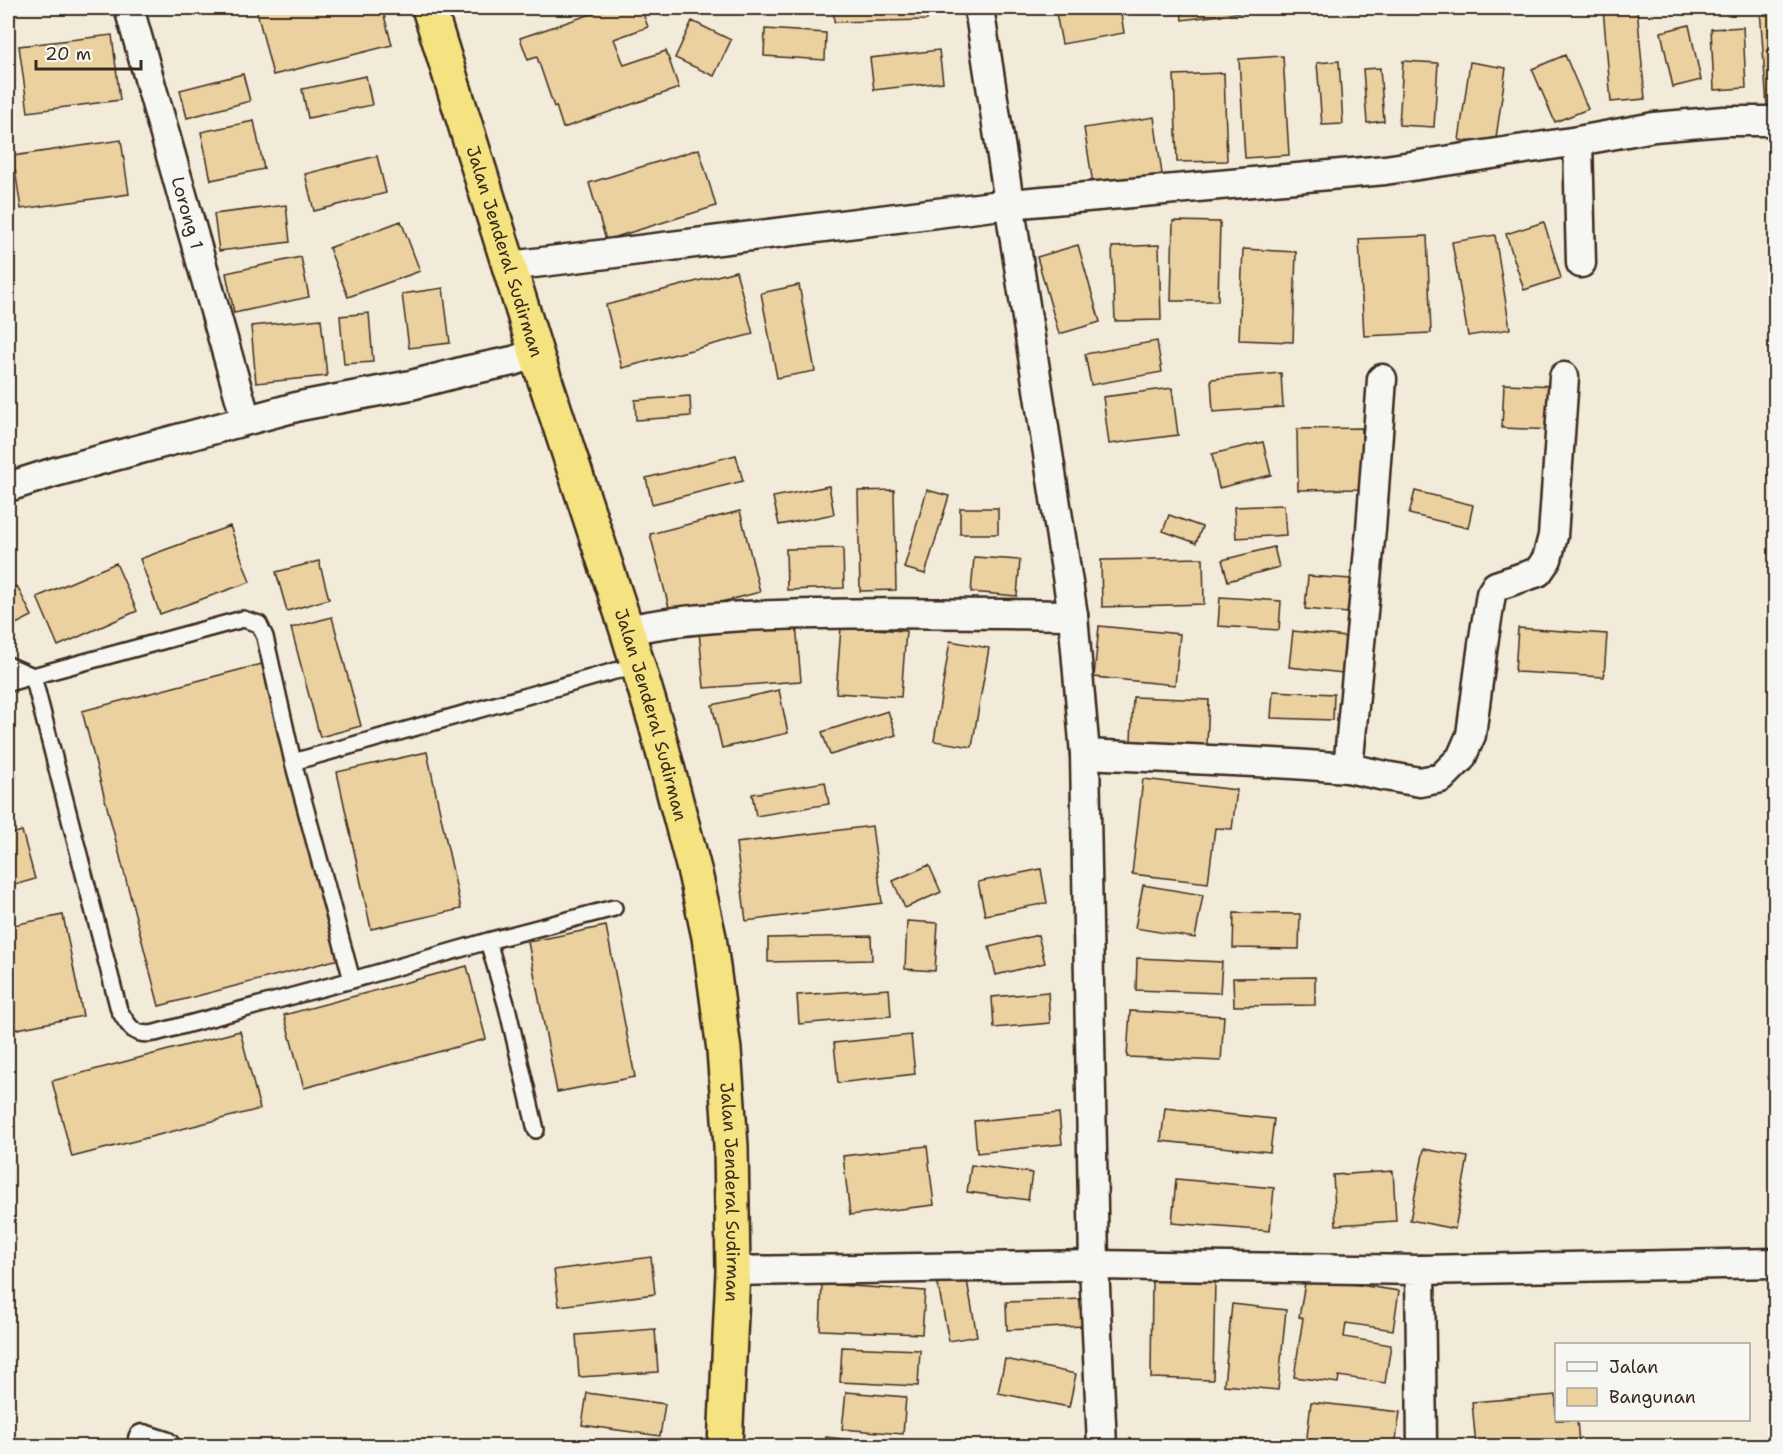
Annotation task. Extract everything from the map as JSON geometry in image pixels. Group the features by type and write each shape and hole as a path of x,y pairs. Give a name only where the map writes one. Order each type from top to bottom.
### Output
{"highway":[{"name":"Jalan Jenderal Sudirman","path":"429,8 656,725 695,873 709,937 724,1050 731,1146 733,1271 724,1446"}],"street":[{"name":"Lorong 1","path":"129,8 246,420"},
{"path":"979,8 1073,615 1085,754 1094,1265 1102,1446"},
{"path":"510,266 1009,204 1385,170 1666,126 1724,121 1776,121"},
{"path":"1578,141 1581,263"},
{"path":"8,487 54,472 300,406 411,385 465,370 513,361 537,353"},
{"path":"1085,754 1348,768 1420,782 1441,778 1461,758 1471,735 1482,644 1491,594 1496,586 1538,572 1547,559 1553,536 1564,377"},
{"path":"1348,768 1371,529 1382,379"},
{"path":"627,630 648,625 753,615 862,612 1073,615"},
{"path":"733,1271 1094,1265 1420,1270 1776,1263"},
{"path":"1420,1270 1422,1446"}],"lane":[{"path":"8,683 243,619 259,624 265,637 293,762 352,980"},
{"path":"8,665 33,676"},
{"path":"293,762 604,674 637,667"},
{"path":"33,676 119,1010 129,1028 144,1035 614,908"},
{"path":"488,941 507,1007 536,1130"}],"building":[{"path":"256,8 382,8 392,45 273,75"},
{"path":"609,8 641,8 648,27 614,39 624,65 666,51 679,88 563,128 537,57 528,60 520,38"},
{"path":"834,8 927,8 927,20 834,22"},
{"path":"1055,8 1120,8 1124,33 1062,44"},
{"path":"1181,8 1244,8 1244,12 1182,20"},
{"path":"1603,8 1637,8 1645,99 1611,102"},
{"path":"1776,8 1776,105 1767,106 1760,9"},
{"path":"692,21 731,40 714,76 675,58"},
{"path":"1689,25 1701,80 1673,87 1661,32"},
{"path":"1743,27 1746,88 1714,90 1711,29"},
{"path":"765,29 826,33 825,60 764,56"},
{"path":"112,35 120,100 28,112 19,46"},
{"path":"939,50 943,82 874,90 870,58"},
{"path":"1565,55 1588,109 1555,122 1532,69"},
{"path":"1283,56 1289,155 1245,158 1239,59"},
{"path":"1339,61 1343,124 1322,125 1317,63"},
{"path":"1403,61 1438,63 1434,127 1399,125"},
{"path":"1470,62 1506,68 1495,145 1459,140"},
{"path":"1380,68 1384,121 1367,123 1363,69"},
{"path":"1224,73 1227,161 1177,162 1174,75"},
{"path":"243,74 250,101 187,118 180,90"},
{"path":"366,76 372,105 308,118 302,89"},
{"path":"1154,117 1162,174 1093,184 1084,128"},
{"path":"254,121 264,169 211,180 201,132"},
{"path":"121,140 129,194 21,209 13,156"},
{"path":"699,149 716,206 606,240 589,183"},
{"path":"377,156 386,193 314,211 305,174"},
{"path":"286,205 290,242 219,251 214,214"},
{"path":"401,221 420,271 348,297 329,248"},
{"path":"1173,221 1220,222 1218,301 1171,301"},
{"path":"1544,222 1561,278 1524,290 1506,234"},
{"path":"1495,235 1510,329 1468,336 1452,242"},
{"path":"1427,236 1431,333 1364,336 1359,239"},
{"path":"1078,245 1100,322 1059,334 1037,257"},
{"path":"1159,245 1161,320 1115,321 1112,247"},
{"path":"1243,249 1296,252 1293,342 1239,340"},
{"path":"301,257 309,297 234,313 226,273"},
{"path":"736,271 753,334 622,368 606,305"},
{"path":"799,285 815,371 777,378 761,293"},
{"path":"443,288 450,343 409,348 402,294"},
{"path":"369,313 373,362 344,364 340,316"},
{"path":"321,319 327,376 256,383 251,326"},
{"path":"1157,341 1162,372 1091,385 1085,354"},
{"path":"1281,373 1283,407 1213,412 1211,379"},
{"path":"1504,384 1558,386 1556,430 1502,428"},
{"path":"1172,388 1178,435 1109,444 1103,397"},
{"path":"690,396 691,416 636,420 635,400"},
{"path":"1362,428 1362,489 1298,490 1297,429"},
{"path":"1263,442 1271,475 1219,488 1212,454"},
{"path":"736,455 743,481 652,504 646,478"},
{"path":"829,486 834,514 779,525 773,497"},
{"path":"894,490 896,590 860,591 858,491"},
{"path":"927,490 949,496 925,574 904,568"},
{"path":"1415,491 1473,505 1468,528 1409,514"},
{"path":"1284,505 1286,535 1236,538 1234,507"},
{"path":"960,508 998,508 998,534 960,534"},
{"path":"740,511 760,592 671,615 650,534"},
{"path":"1169,515 1202,527 1196,543 1163,531"},
{"path":"230,526 250,582 160,614 140,559"},
{"path":"1274,547 1279,567 1228,581 1222,560"},
{"path":"843,548 844,588 787,590 786,549"},
{"path":"974,557 1020,560 1017,596 971,592"},
{"path":"1203,558 1204,604 1102,607 1101,560"},
{"path":"319,561 329,599 287,611 276,572"},
{"path":"116,563 137,611 58,646 37,597"},
{"path":"1308,576 1351,579 1348,613 1305,609"},
{"path":"17,586 32,616 8,628 8,590"},
{"path":"1220,597 1281,601 1279,630 1218,626"},
{"path":"332,617 361,726 320,737 291,628"},
{"path":"796,624 801,681 704,688 699,631"},
{"path":"1099,626 1180,634 1175,685 1094,677"},
{"path":"841,627 906,631 901,697 836,693"},
{"path":"1518,628 1607,634 1604,677 1515,672"},
{"path":"1293,631 1346,637 1343,673 1289,667"},
{"path":"950,641 989,648 972,747 934,741"},
{"path":"262,664 339,959 159,1006 82,711"},
{"path":"779,690 788,733 722,748 712,705"},
{"path":"1273,691 1334,694 1333,720 1271,718"},
{"path":"1133,697 1209,700 1207,745 1131,741"},
{"path":"888,711 896,735 830,755 822,732"},
{"path":"8,745 16,778 8,780"},
{"path":"427,752 461,909 371,929 337,772"},
{"path":"1143,779 1237,790 1232,829 1215,828 1208,883 1132,874"},
{"path":"825,782 829,804 756,816 752,794"},
{"path":"872,826 882,903 746,921 736,843"},
{"path":"22,831 35,879 8,887 8,835"},
{"path":"929,865 941,892 905,908 893,881"},
{"path":"1041,869 1047,903 985,915 978,882"},
{"path":"1143,885 1203,895 1195,938 1135,928"},
{"path":"1234,913 1300,914 1299,949 1233,948"},
{"path":"63,915 83,1016 12,1030 8,1009 8,926"},
{"path":"907,921 938,923 935,971 905,969"},
{"path":"606,926 635,1077 557,1092 528,942"},
{"path":"1038,935 1045,963 996,975 989,947"},
{"path":"871,936 872,960 768,962 768,938"},
{"path":"1137,958 1222,962 1220,993 1136,990"},
{"path":"467,966 486,1039 304,1088 284,1015"},
{"path":"1315,977 1315,1005 1234,1006 1233,978"},
{"path":"889,989 891,1016 799,1024 797,995"},
{"path":"1048,992 1050,1023 994,1028 992,997"},
{"path":"1130,1011 1224,1016 1221,1061 1127,1057"},
{"path":"240,1031 260,1109 72,1157 52,1081"},
{"path":"911,1035 915,1074 838,1083 834,1043"},
{"path":"1165,1108 1274,1119 1270,1152 1161,1141"},
{"path":"1059,1113 1062,1144 977,1153 974,1121"},
{"path":"927,1146 934,1205 850,1215 843,1156"},
{"path":"1424,1149 1468,1157 1455,1229 1410,1220"},
{"path":"971,1165 1032,1173 1028,1200 967,1192"},
{"path":"1393,1171 1396,1221 1336,1225 1333,1175"},
{"path":"1176,1179 1274,1188 1270,1231 1172,1223"},
{"path":"651,1257 655,1294 559,1306 554,1270"},
{"path":"966,1275 977,1336 949,1341 937,1280"},
{"path":"1306,1277 1399,1291 1393,1330 1346,1323 1344,1337 1391,1345 1385,1383 1339,1376 1338,1383 1294,1377 1303,1318 1299,1317"},
{"path":"1152,1278 1215,1280 1213,1380 1151,1378"},
{"path":"822,1284 925,1291 922,1334 820,1330"},
{"path":"1082,1299 1083,1326 1007,1330 1006,1302"},
{"path":"1232,1304 1286,1310 1278,1390 1224,1385"},
{"path":"655,1329 658,1372 579,1377 576,1335"},
{"path":"842,1347 920,1350 918,1386 840,1382"},
{"path":"1005,1359 1076,1374 1069,1407 998,1393"},
{"path":"846,1392 906,1397 903,1434 842,1429"},
{"path":"587,1393 665,1404 660,1436 582,1425"},
{"path":"1555,1395 1555,1421 1577,1421 1579,1444 1476,1446 1472,1402"},
{"path":"1311,1402 1400,1412 1395,1446 1306,1446"},
{"path":"826,1437 892,1445 892,1446 824,1446"}]}
